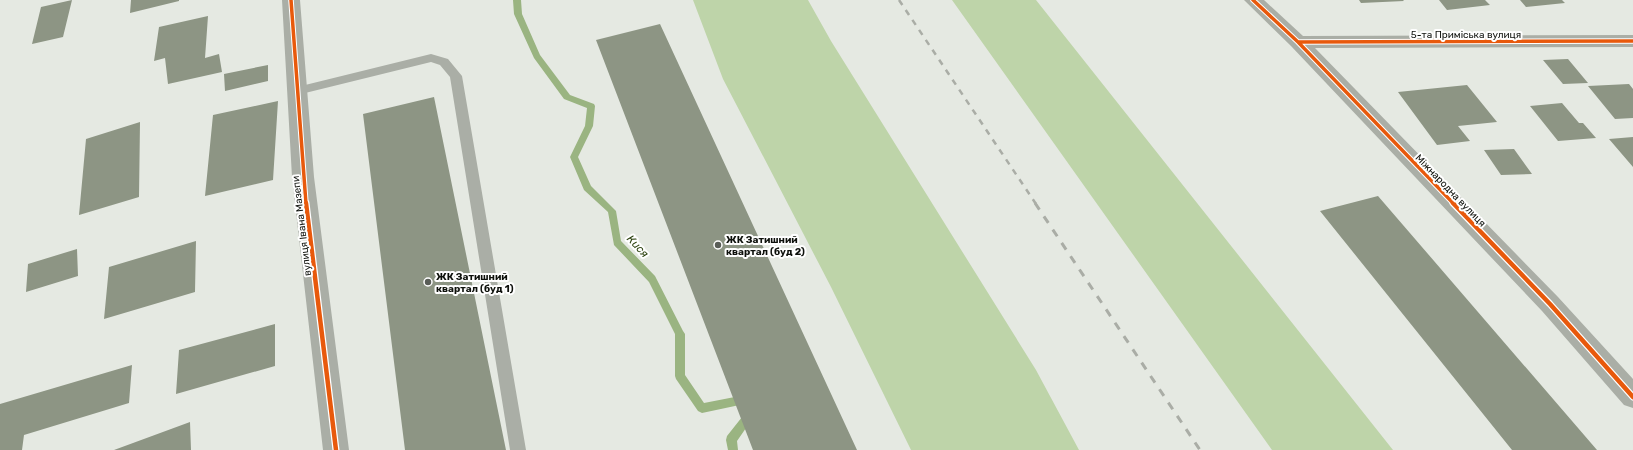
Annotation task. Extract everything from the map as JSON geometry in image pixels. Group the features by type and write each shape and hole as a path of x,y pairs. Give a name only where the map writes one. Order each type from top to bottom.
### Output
{"street":[{"name":"вулиця Івана Мазепи","path":"291,0 303,177 336,450"},
{"name":"Міжнародна вулиця","path":"1253,0 1298,42 1550,304 1633,396"},
{"name":"5-та Приміська вулиця","path":"1298,42 1633,42"}],"lane":[{"path":"297,91 431,58 444,62 456,76 518,450"}],"green space":[{"path":"693,0 808,0 831,41 1036,370 1079,450 911,450 831,287 723,79"},
{"path":"952,0 1036,0 1393,450 1272,450"}],"building":[{"path":"72,0 63,37 32,44 41,7"},
{"path":"131,0 179,0 179,1 130,13"},
{"path":"1359,0 1403,0 1404,1 1361,3"},
{"path":"1439,0 1485,0 1490,5 1447,10"},
{"path":"1520,0 1562,0 1565,3 1526,7"},
{"path":"208,16 205,58 219,54 222,72 168,84 165,58 154,61 159,27"},
{"name":"ЖК Затишний квартал (буд 2)","path":"660,24 857,450 753,450 596,40"},
{"path":"1568,59 1588,83 1563,84 1543,60"},
{"path":"268,65 268,81 225,91 224,74"},
{"path":"1629,84 1633,89 1633,118 1615,119 1588,86"},
{"path":"1467,85 1497,122 1458,126 1470,141 1437,145 1398,92"},
{"name":"ЖК Затишний квартал (буд 1)","path":"434,97 506,450 405,450 363,114"},
{"path":"278,101 273,180 205,196 213,115"},
{"path":"1562,103 1579,123 1583,123 1596,138 1558,141 1530,106"},
{"path":"140,122 139,197 79,215 86,139"},
{"path":"1633,137 1633,167 1609,139"},
{"path":"1514,149 1532,174 1501,175 1484,150"},
{"path":"1378,196 1597,450 1512,450 1320,211"},
{"path":"196,241 195,292 104,319 109,267"},
{"path":"77,249 78,276 26,292 28,264"},
{"path":"275,324 275,366 176,394 179,350"},
{"path":"132,365 129,403 24,435 22,450 0,450 0,404"},
{"path":"190,422 191,450 114,450"}],"waterway":[{"name":"Кися","path":"517,0 518,14 537,56 567,97 591,106 589,126 574,157 587,188 612,211 617,242 652,279 680,334 680,376 702,408 745,400"},
{"name":"Кися","path":"733,450 731,440 750,415"}],"railway":[{"path":"899,0 1036,204"},
{"path":"1035,203 1200,450"}],"cycle path":[{"path":"291,0 303,177 336,450"},
{"path":"1253,0 1298,42 1550,304 1633,397"},
{"path":"1298,42 1633,41"}],"place":[{"name":"ЖК Затишний квартал (буд 2)","path":"718,245"},
{"name":"ЖК Затишний квартал (буд 1)","path":"428,282"}]}
